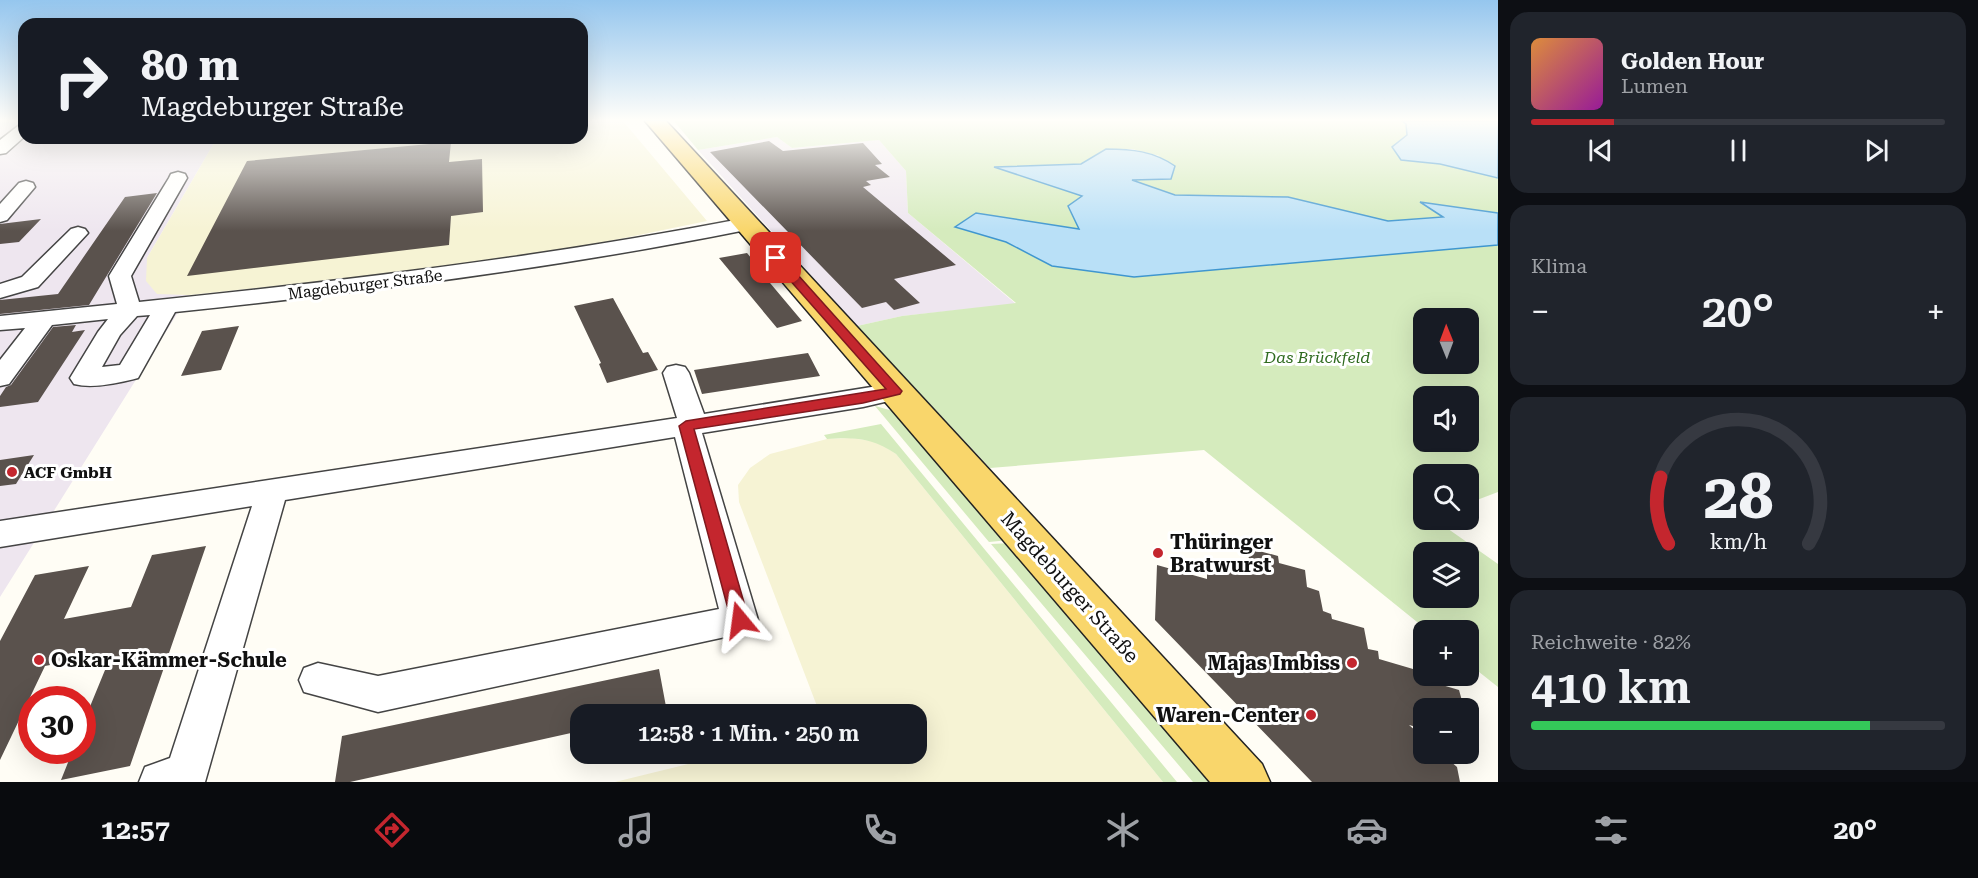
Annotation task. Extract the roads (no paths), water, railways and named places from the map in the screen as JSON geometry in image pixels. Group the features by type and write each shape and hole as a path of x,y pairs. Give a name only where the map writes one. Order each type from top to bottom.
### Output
{"main road":[{"name":"Magdeburger Straße","path":"687,157 1244,782"}],"street":[{"path":"167,306 129,372 83,378 111,332 130,310 120,276 178,178"},
{"path":"0,216 26,187"},
{"name":"Magdeburger Straße","path":"0,323 470,272 652,243 746,224"},
{"path":"0,291 30,282 78,233"},
{"path":"0,378 45,318"},
{"path":"318,680 378,693 740,620 676,373"},
{"path":"5,540 272,491 863,399 896,391"},
{"path":"160,782 186,776 272,491"}],"water":[{"path":"1092,157 1160,157 1175,166 1171,179 1132,180 1175,195 1288,197 1388,221 1443,217 1420,202 1498,213 1498,245 1134,277 1052,266 1006,242 955,227 976,213 1079,229 1068,206 1082,196 994,167 1081,164"},
{"path":"1399,157 1498,157 1498,178 1440,164 1401,160"}],"place":[{"name":"ACF GmbH","path":"12,472"},
{"name":"Thüringer Bratwurst","path":"1158,553"},
{"name":"Oskar-Kämmer-Schule","path":"39,660"},
{"name":"Majas Imbiss","path":"1352,663"},
{"name":"Waren-Center","path":"1311,715"}],"park label":[{"name":"Das Brückfeld","path":"1317,357"}]}
